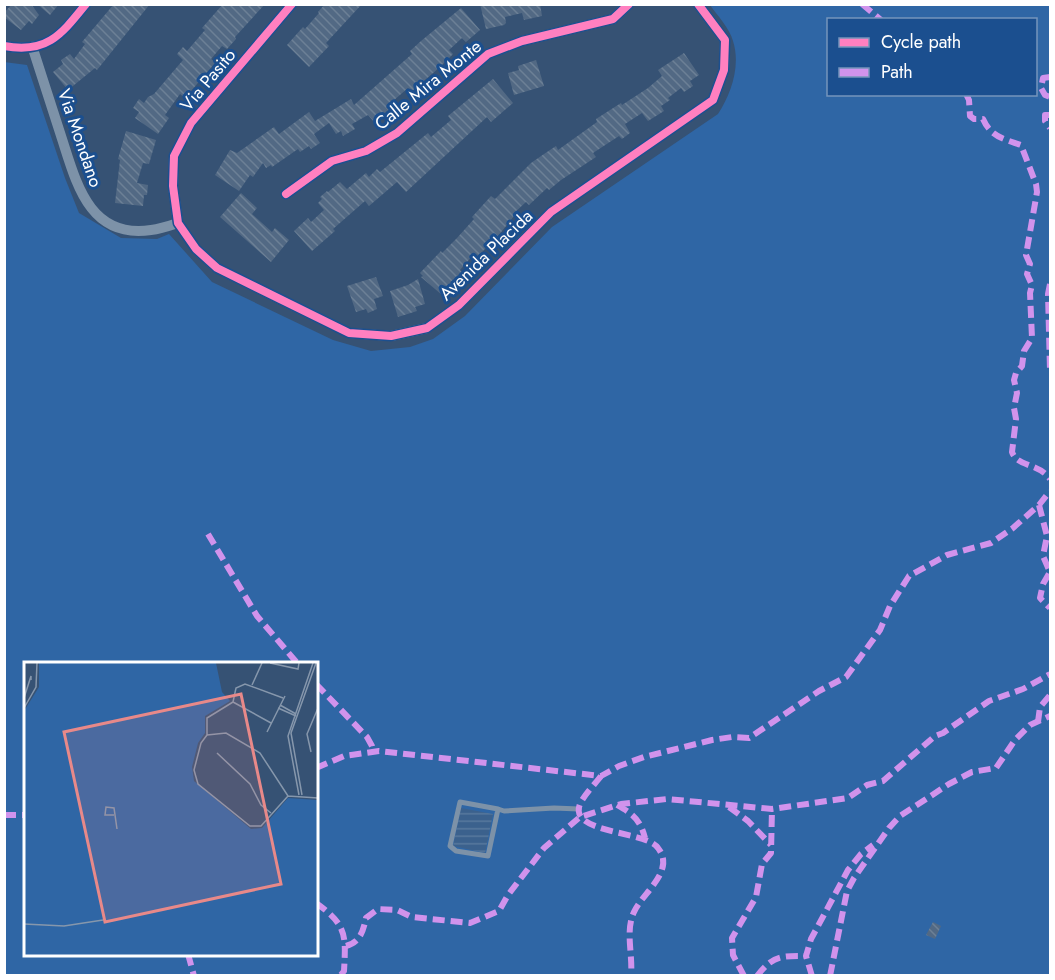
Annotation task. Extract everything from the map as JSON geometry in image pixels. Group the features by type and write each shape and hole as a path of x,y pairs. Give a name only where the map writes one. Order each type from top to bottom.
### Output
{"street":[{"path":"4,46 33,49 56,38 86,4"},
{"name":"Via Pasito","path":"178,223 174,193 174,156 190,123 292,4"},
{"name":"Calle Mira Monte","path":"286,194 332,161 366,151 397,133 488,54 522,41 613,19 629,4"},
{"name":"Avenida Placida","path":"178,223 196,249 217,268 349,333 391,336 427,328 459,305 551,212 712,100 724,70 725,40 698,4"},
{"name":"Via Mondano","path":"33,49 73,175 90,209 104,221 127,230 152,230 178,223"}],"lane":[{"path":"498,810 488,856 456,850 450,846 460,802 498,810 579,809"}],"shaded area":[{"path":"710,5 1050,5 1050,975 5,976 4,62 27,65 79,213 121,238 157,239 169,234 212,282 333,340 371,351 410,347 433,339 465,316 552,227 718,114 731,89 736,60 731,36"},
{"path":"461,808 493,814 485,853 453,846"}],"building":[{"path":"12,4 31,4 39,15 32,24 29,21 21,30 4,17 4,13"},
{"path":"37,4 59,4 50,15"},
{"path":"114,4 150,4 97,70 95,68 68,90 53,72 63,64 61,60 70,54 74,59 85,44 82,42"},
{"path":"223,4 265,4 227,49 222,46 211,59 215,63 185,98 180,94 165,115 169,118 158,134 135,118 139,112 133,108 139,99 144,103 154,94 183,60 177,54 183,47 187,51 205,30 202,28"},
{"path":"325,4 362,4 326,43 329,46 309,67 287,45 303,27 305,29"},
{"path":"480,4 540,4 542,16 524,20 522,13 505,17 504,25 486,29"},
{"path":"461,8 480,30 466,42 462,38 449,50 453,54 440,67 411,92 408,88 386,107 389,110 375,123 368,115 352,124 355,129 343,136 341,131 336,134 329,123 314,134 320,143 300,152 298,149 272,167 271,165 266,168 263,163 253,177 250,175 239,191 215,175 230,150 237,153 274,127 279,134 309,112 315,121 351,99 354,105 412,54 410,51 421,41"},
{"path":"684,53 699,75 690,81 693,86 684,92 681,88 668,98 670,100 661,106 664,111 648,121 642,113 625,124 630,133 622,139 619,136 593,153 596,157 549,190 547,188 529,205 526,202 477,257 474,254 460,270 462,272 458,275 460,277 442,295 421,277 423,276 420,273 457,238 491,196 495,199 531,163 556,146 558,150 597,122 596,119 648,88 662,76 658,70"},
{"path":"536,60 544,86 514,95 508,73 519,70 518,66"},
{"path":"493,79 513,103 491,122 487,117 406,192 397,182 369,206 365,201 312,251 294,231 308,218 311,222 324,210 318,203 322,199 320,197 327,191 340,182 347,189 366,173 369,177 377,169 380,172 428,133 431,137 451,120 448,116"},
{"path":"126,131 156,140 149,164 143,163 137,183 148,185 143,206 115,203 120,160 118,159"},
{"path":"241,193 257,208 252,214 272,232 275,228 289,240 271,262 220,217"},
{"path":"376,277 383,296 374,299 377,309 368,313 366,309 356,312 347,286"},
{"path":"418,279 425,304 415,307 417,311 398,317 390,291"},
{"path":"933,922 941,926 935,939 926,935"}],"marked path":[{"path":"862,4 879,18"},
{"path":"1050,77 1043,78 1041,88 1045,95 1050,97"},
{"path":"967,96 970,116 974,119 983,119 994,134 1021,145 1036,184 1037,192 1026,255 1030,264 1027,274 1032,285 1030,293 1032,338 1024,351 1022,366 1014,380 1017,393 1012,452 1018,460 1040,470 1050,479"},
{"path":"1050,115 1045,115 1045,121 1050,128"},
{"path":"1050,284 1048,294 1050,370"},
{"path":"318,767 344,756 379,751 601,776 619,766 644,757 712,740 732,737 749,738 819,691 846,677 880,630 890,606 909,576 947,555 991,543 1013,528 1039,505 1050,491"},
{"path":"1039,505 1047,536 1043,556 1050,572 1043,584 1040,598 1050,608"},
{"path":"208,534 257,616 296,662"},
{"path":"346,946 358,939 366,918 378,909 397,910 412,917 470,923 499,911 508,895 544,848 580,817 621,804 667,799 772,809 848,798 867,785 883,781 935,736 943,733 989,701 1023,689 1050,674"},
{"path":"318,686 367,737 373,752"},
{"path":"1038,722 1040,707 1050,695"},
{"path":"830,976 847,891 889,828 900,816 949,784 972,772 996,768 1015,740 1030,725 1050,716"},
{"path":"601,776 581,802 579,812 584,820 595,826 651,842 663,857 661,873 638,904 631,919 631,976"},
{"path":"617,805 635,818 645,838"},
{"path":"729,807 748,821 771,845"},
{"path":"744,976 733,955 732,938 756,897 762,864 771,853 772,809"},
{"path":"4,815 24,815"},
{"path":"812,976 806,956 811,939 848,870 861,854 873,845"},
{"path":"318,905 334,918 342,932 345,948 344,971 340,976"},
{"path":"189,956 194,976"},
{"path":"757,976 773,960 790,956 806,956"}],"cycle path":[{"path":"4,46 31,47 52,40 69,25 86,4"},
{"path":"292,4 191,123 174,156 173,186 178,223 196,249 217,268 349,333 391,336 427,328 459,305 551,212 713,100 724,70 725,40 698,4"},
{"path":"286,194 332,161 366,151 397,133 488,54 522,41 613,19 629,4"}]}
